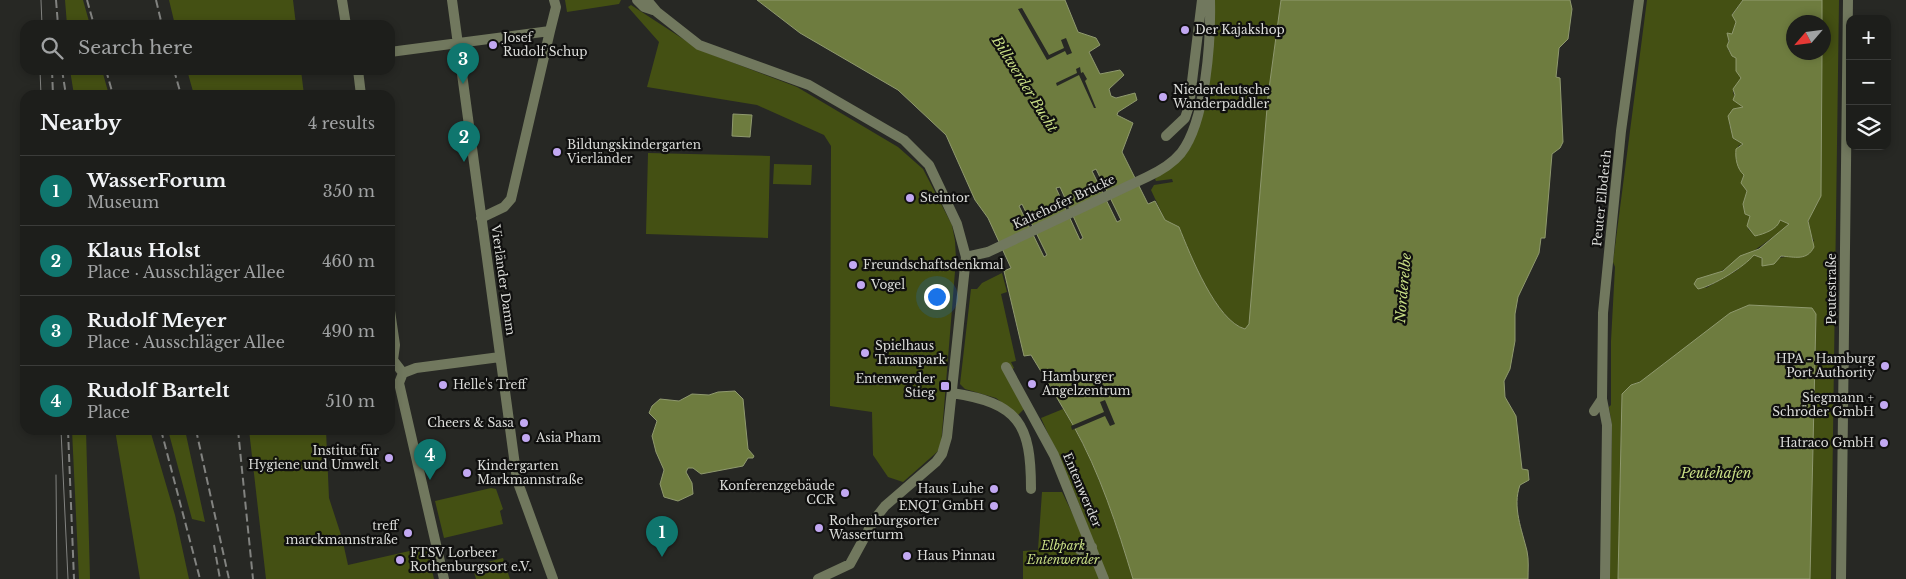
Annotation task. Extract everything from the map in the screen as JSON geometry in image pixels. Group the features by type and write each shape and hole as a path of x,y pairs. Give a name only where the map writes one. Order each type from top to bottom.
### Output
{"street":[{"path":"342,0 345,20"},
{"path":"452,0 481,218"},
{"name":"Vierländer Damm","path":"553,579 518,488 481,218 504,207 510,199 556,7 554,0"},
{"path":"637,0 644,7 657,12"},
{"path":"647,0 657,12 699,45 809,85 904,140 917,151 933,172 957,224 966,257 947,437 939,459 886,505 874,520 850,564 818,579"},
{"path":"1166,136 1184,118 1189,106 1202,0"},
{"name":"Kaltehofer Brücke","path":"966,257 980,255 1000,246 1138,181 1172,162 1185,147 1193,131 1200,108 1211,22 1210,0"},
{"name":"Peuter Elbdeich","path":"1605,579 1607,426 1602,399 1603,313 1621,131 1639,0"},
{"name":"Peutestraße","path":"1841,579 1848,0"},
{"path":"395,51 550,31"},
{"path":"359,75 360,90"},
{"path":"444,579 399,383 403,373 416,368 500,357"},
{"path":"395,363 403,373"},
{"name":"Entenwerder","path":"1006,367 1046,439 1104,579"},
{"path":"952,393 980,398 997,404 1015,420 1028,440 1030,489"},
{"path":"1594,411 1602,399"},
{"path":"1028,440 1046,439"},
{"path":"1080,550 1092,547"}],"green space":[{"path":"65,0 83,0 89,20 67,20"},
{"path":"169,0 293,0 295,20 174,20"},
{"path":"565,0 621,0 619,4 567,12"},
{"path":"1214,0 1281,0 1268,96 1249,325 1245,329 1234,323 1214,300 1197,269 1179,227 1165,220 1151,190 1154,185 1173,182 1172,179 1156,181 1155,179 1192,145"},
{"path":"1647,0 1743,0 1732,14 1736,22 1732,34 1728,36 1728,50 1736,58 1741,78 1733,92 1735,98 1743,107 1729,123 1733,138 1743,144 1738,146 1744,175 1743,185 1747,191 1743,204 1745,214 1750,215 1748,229 1752,232 1780,220 1790,224 1732,265 1720,272 1700,278 1706,288 1736,271 1753,255 1760,256 1762,260 1776,261 1778,258 1786,257 1814,241 1809,223 1812,212 1818,203 1821,188 1822,60 1831,60 1831,15 1822,15 1822,0 1839,0 1831,579 1810,579 1816,314 1631,385 1622,394 1618,579 1609,579 1612,426 1609,407 1611,405 1611,341 1615,267 1613,262"},
{"path":"631,5 700,50 797,87 898,147 923,169 952,225 956,259 941,445 937,452 903,482 888,477 873,455 872,412 830,406 831,146 824,135 757,105 647,87 659,42 628,7"},
{"path":"71,75 103,75 108,90 73,90"},
{"path":"188,75 302,75 303,90 193,90"},
{"path":"648,153 770,156 768,238 646,234"},
{"path":"774,164 812,165 811,185 773,184"},
{"path":"1002,273 1007,292 1001,294 1016,361 1011,362 1014,368 1011,370 1025,408 1018,415 996,398 965,389 960,384 971,289 977,289 982,283"},
{"path":"1063,409 1085,449 1104,491 1133,579 1108,579 1075,494 1041,418"},
{"path":"72,435 86,435 90,579 79,579"},
{"path":"116,435 151,435 175,515 189,579 140,579"},
{"path":"169,435 186,435 205,522 192,519"},
{"path":"250,435 326,435 329,498 342,538 348,565 427,547 434,579 266,579"},
{"path":"491,488 496,489 503,509 500,511 503,524 444,538 435,501"},
{"name":"Elbpark Entenwerder","path":"1042,492 1062,492 1091,552 1101,579 1023,579 1023,551 1038,550"},
{"path":"503,558 510,579 476,579 472,566"}],"water":[{"path":"757,0 1065,0 1078,32 1096,38 1100,45 1089,52 1100,74 1120,70 1124,75 1109,89 1111,96 1116,98 1135,93 1137,100 1118,112 1117,115 1133,123 1122,152 1148,204 1155,201 1165,220 1179,227 1197,269 1214,300 1234,323 1245,329 1249,324 1268,96 1281,0 1570,0 1572,9 1568,39 1559,48 1556,77 1560,78 1563,142 1560,148 1552,154 1545,238 1541,238 1539,253 1518,297 1515,314 1515,341 1510,369 1504,381 1505,397 1516,416 1522,469 1528,470 1529,480 1520,485 1517,510 1528,554 1528,579 1133,579 1107,500 1083,443 1031,355 1024,356 1004,271 1011,268 988,218 975,200 946,135 898,90 800,33","holes":["1096,169 1121,220 1117,222 1092,171","1060,187 1083,238 1080,240 1056,188","1022,204 1047,255 1044,257 1019,206"]},
{"path":"1743,0 1822,0 1822,15 1786,15 1786,60 1822,60 1821,196 1808,221 1814,247 1808,254 1796,257 1781,256 1774,264 1762,266 1762,258 1754,255 1728,275 1698,289 1694,284 1697,279 1723,271 1740,256 1759,249 1789,224 1780,220 1774,228 1755,236 1747,226 1750,216 1745,214 1743,204 1747,191 1741,183 1744,175 1738,167 1736,156 1736,149 1743,144 1733,138 1728,116 1733,109 1743,107 1733,100 1735,95 1733,89 1741,78 1736,71 1736,58 1732,56 1727,46 1729,41 1727,33 1732,34 1736,22 1732,15"},
{"path":"733,114 752,115 750,137 732,136"},
{"name":"Peutehafen","path":"1749,305 1812,308 1816,314 1810,579 1618,579 1622,394 1631,385 1640,382 1730,313"},
{"path":"735,391 743,399 748,449 754,456 753,458 748,458 743,466 701,474 693,468 688,468 686,472 692,483 693,494 678,501 664,497 660,484 664,470 656,452 652,436 657,421 649,413 652,406 660,399 679,401 692,394 709,395 718,392"}],"pier":[{"path":"1022,8 1049,55 1064,48 1061,40 1066,38 1072,53 1067,55 1065,51 1047,60 1018,9"},
{"path":"1080,67 1081,73 1083,72 1087,79 1085,81 1096,108 1094,108 1079,75 1057,86 1056,83 1077,73 1076,69"},
{"path":"1105,400 1115,424 1110,426 1105,416 1072,430 1071,426 1104,412 1100,402"}],"tram line":[{"path":"41,0 42,20"},
{"path":"40,75 41,90"},
{"path":"61,435 68,579"},
{"path":"56,475 57,579"}],"railway":[{"path":"56,0 58,20"},
{"path":"87,0 93,20"},
{"path":"156,0 161,20"},
{"path":"52,75 53,90"},
{"path":"63,75 65,90"},
{"path":"107,75 112,90"},
{"path":"175,75 180,90"},
{"path":"68,435 74,579"},
{"path":"162,435 200,579"},
{"path":"197,435 229,579"},
{"path":"239,435 253,579"},
{"path":"214,545 220,579"}],"place":[{"name":"Der Kajakshop","path":"1185,30"},
{"name":"Josef Rudolf Schup","path":"493,45"},
{"name":"Rudolf Meyer","path":"463,84"},
{"name":"Niederdeutsche Wanderpaddler","path":"1163,97"},
{"name":"Bildungskindergarten Vierländer","path":"557,152"},
{"name":"Klaus Holst","path":"464,162"},
{"name":"Steintor","path":"910,198"},
{"name":"Freundschaftsdenkmal","path":"853,265"},
{"name":"Vogel","path":"861,285"},
{"name":"Spielhaus Traunspark","path":"865,353"},
{"name":"HPA - Hamburg Port Authority","path":"1885,366"},
{"name":"Hamburger Angelzentrum","path":"1032,384"},
{"name":"Helle's Treff","path":"443,385"},
{"name":"Entenwerder Stieg","path":"945,386"},
{"name":"Siegmann + Schröder GmbH","path":"1884,405"},
{"name":"Cheers & Sasa","path":"524,423"},
{"name":"Asia Pham","path":"526,438"},
{"name":"Hatraco GmbH","path":"1884,443"},
{"name":"Institut für Hygiene und Umwelt","path":"389,458"},
{"name":"Kindergarten Markmannstraße","path":"467,473"},
{"name":"Rudolf Bartelt","path":"430,480"},
{"name":"Haus Luhe","path":"994,489"},
{"name":"Konferenzgebäude CCR","path":"845,493"},
{"name":"ENQT GmbH","path":"994,506"},
{"name":"Rothenburgsorter Wasserturm","path":"819,528"},
{"name":"treff marckmannstraße","path":"408,533"},
{"name":"Haus Pinnau","path":"907,556"},
{"name":"WasserForum","path":"662,557"},
{"name":"FTSV Lorbeer Rothenburgsort e.V.","path":"400,560"}],"water label":[{"name":"Billwerder Bucht","path":"1025,84"},
{"name":"Norderelbe","path":"1403,288"}]}
